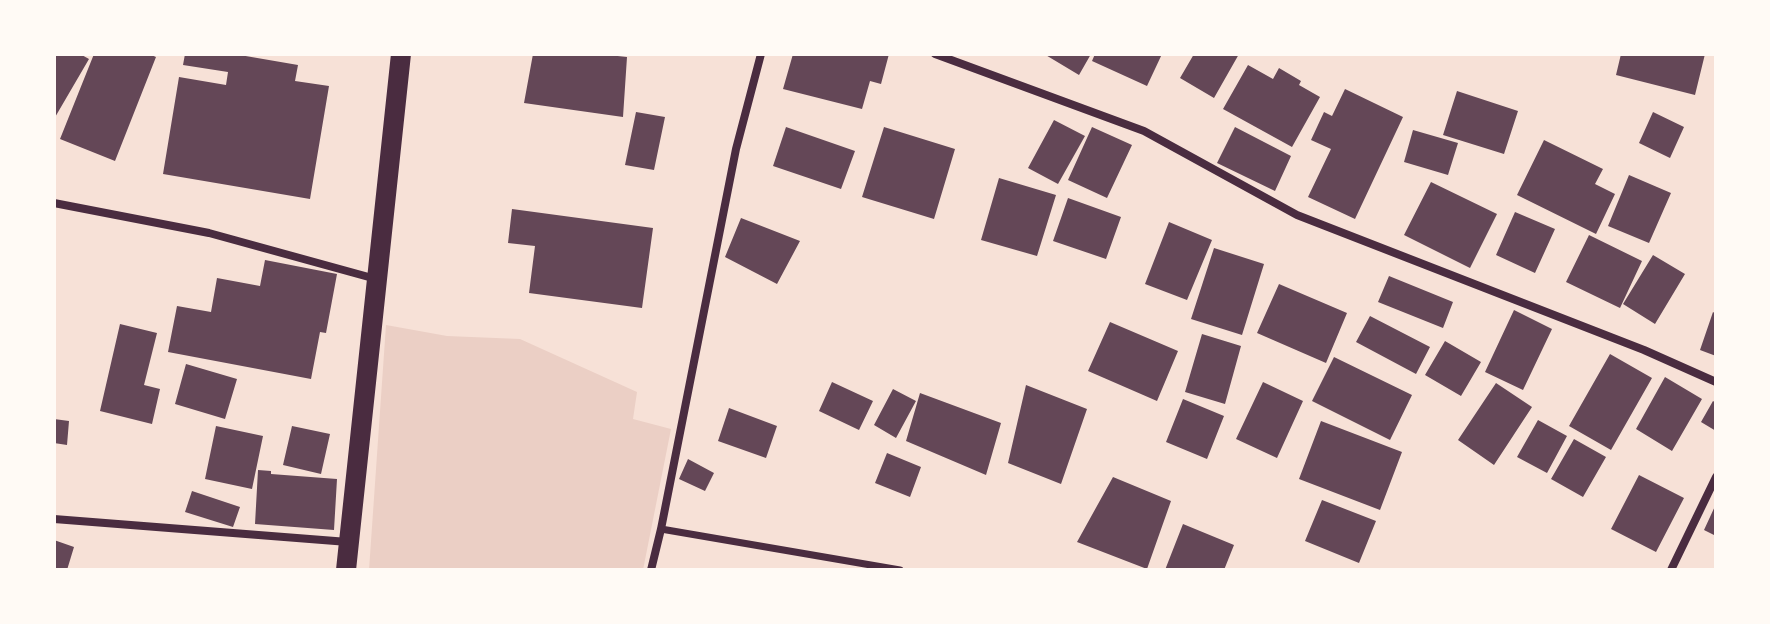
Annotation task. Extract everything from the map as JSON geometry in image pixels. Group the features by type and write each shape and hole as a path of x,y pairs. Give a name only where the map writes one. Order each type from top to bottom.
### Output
{"main road":[{"path":"346,570 401,54"}],"street":[{"path":"651,570 736,149 761,54"},
{"path":"935,54 1144,131 1297,215 1644,350 1716,382"},
{"path":"54,203 209,233 377,280"},
{"path":"1671,570 1716,477"},
{"path":"54,519 349,542"},
{"path":"661,529 900,570"}],"shaded area":[{"path":"386,325 447,336 520,339 637,392 633,419 671,429 643,570 369,570"}],"building":[{"path":"54,54 80,54 89,59 54,119"},
{"path":"94,54 149,54 156,57 115,161 60,139"},
{"path":"185,54 234,54 298,65 295,81 329,86 310,199 163,174 179,77 226,85 228,72 183,65"},
{"path":"533,54 627,57 623,117 524,103"},
{"path":"793,54 889,54 881,84 870,81 862,109 783,89"},
{"path":"1044,54 1091,54 1079,75"},
{"path":"1095,54 1162,54 1147,86 1092,61"},
{"path":"1194,54 1239,54 1214,98 1180,78"},
{"path":"1621,54 1705,54 1695,95 1616,75"},
{"path":"1248,65 1273,79 1279,68 1320,97 1292,147 1223,109"},
{"path":"1345,89 1403,117 1355,219 1308,197 1331,149 1311,140 1324,112 1332,116"},
{"path":"1457,91 1518,111 1504,154 1443,135"},
{"path":"636,112 665,117 654,170 625,165"},
{"path":"1653,112 1684,127 1670,158 1639,143"},
{"path":"1054,120 1085,136 1058,184 1028,168"},
{"path":"786,127 855,151 841,189 773,166"},
{"path":"884,127 955,149 934,219 862,197"},
{"path":"1092,127 1132,145 1107,198 1068,180"},
{"path":"1235,127 1291,156 1275,191 1217,163"},
{"path":"1413,130 1458,143 1448,175 1404,162"},
{"path":"1544,140 1603,169 1595,184 1615,194 1596,234 1517,195"},
{"path":"1629,175 1671,193 1649,243 1608,226"},
{"path":"999,178 1056,195 1037,256 981,240"},
{"path":"1431,182 1497,214 1470,268 1404,235"},
{"path":"1068,198 1121,217 1106,259 1053,241"},
{"path":"512,209 653,228 642,308 529,293 535,246 508,243"},
{"path":"1515,212 1555,229 1535,273 1496,255"},
{"path":"741,218 800,241 777,284 725,257"},
{"path":"1169,222 1212,240 1187,300 1145,284"},
{"path":"1589,235 1642,261 1620,308 1566,282"},
{"path":"1214,248 1264,264 1242,335 1191,319"},
{"path":"1653,255 1685,274 1655,324 1623,304"},
{"path":"265,260 337,274 326,333 320,332 311,379 168,352 177,306 211,312 217,278 260,286"},
{"path":"1389,276 1453,302 1443,328 1378,302"},
{"path":"1279,284 1347,313 1326,363 1257,333"},
{"path":"1514,310 1552,329 1523,390 1485,372"},
{"path":"1713,312 1716,314 1716,356 1700,350"},
{"path":"1370,316 1430,347 1416,374 1356,342"},
{"path":"1110,322 1178,351 1157,401 1088,371"},
{"path":"120,324 157,333 144,385 160,389 152,424 100,411"},
{"path":"1202,334 1241,346 1225,404 1185,392"},
{"path":"1445,341 1481,362 1461,396 1425,375"},
{"path":"1610,354 1652,378 1611,450 1569,426"},
{"path":"1334,357 1412,395 1390,440 1312,401"},
{"path":"186,364 237,379 225,419 175,404"},
{"path":"1665,377 1702,399 1672,451 1636,429"},
{"path":"832,382 873,401 859,430 819,411"},
{"path":"1263,382 1303,401 1277,458 1236,439"},
{"path":"1496,383 1532,407 1494,465 1458,440"},
{"path":"1026,385 1087,409 1061,484 1008,463"},
{"path":"893,389 916,401 896,438 874,425"},
{"path":"920,393 1001,423 986,475 906,441"},
{"path":"1183,399 1224,416 1207,459 1166,442"},
{"path":"1713,401 1716,403 1716,431 1701,422"},
{"path":"729,408 777,426 766,458 718,441"},
{"path":"54,419 69,421 67,445 54,443"},
{"path":"1538,420 1567,436 1547,473 1517,457"},
{"path":"1321,421 1402,452 1380,510 1299,479"},
{"path":"216,426 263,436 252,489 205,479"},
{"path":"292,426 330,434 321,474 283,465"},
{"path":"1574,439 1606,457 1583,497 1551,479"},
{"path":"887,453 921,467 910,497 875,483"},
{"path":"688,459 714,473 705,491 679,479"},
{"path":"258,470 271,471 271,474 337,479 334,530 255,524"},
{"path":"1639,475 1684,498 1656,552 1611,529"},
{"path":"1113,477 1171,501 1147,569 1077,542"},
{"path":"192,491 240,507 233,527 185,512"},
{"path":"1322,500 1376,521 1359,563 1305,541"},
{"path":"1716,504 1716,536 1704,530"},
{"path":"1183,524 1234,545 1224,570 1165,570"},
{"path":"54,540 74,547 67,570 54,570"}]}
